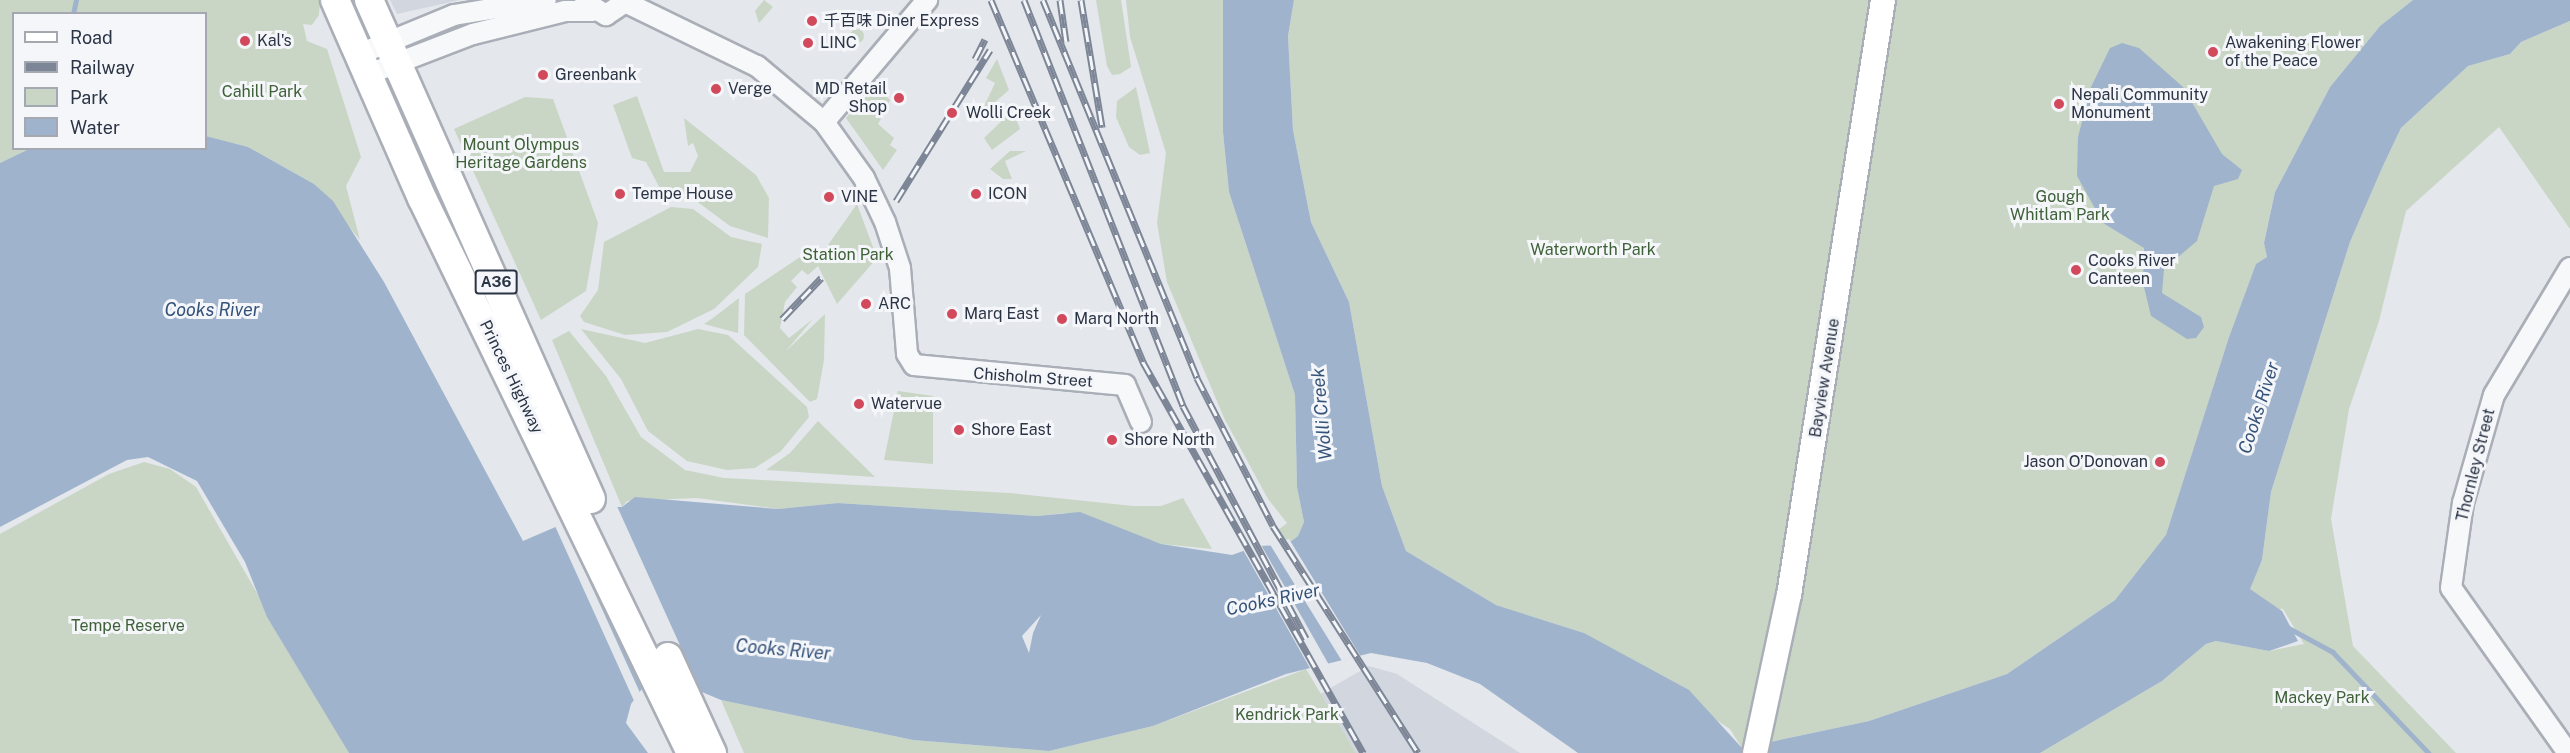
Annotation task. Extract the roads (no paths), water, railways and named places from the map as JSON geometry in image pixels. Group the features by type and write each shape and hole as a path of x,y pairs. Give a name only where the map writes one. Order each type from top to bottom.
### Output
{"highway":[{"name":"Princes Highway","path":"335,0 362,65 584,505 682,710 712,753"},
{"name":"Princes Highway","path":"369,0 584,505"},
{"name":"Princes Highway","path":"682,710 691,753"}],"main road":[{"name":"Bayview Avenue","path":"1757,746 1825,380 1882,0"}],"street":[{"path":"393,53 454,15 546,0"},
{"path":"362,65 393,53 566,10 588,6 612,14 628,1 757,66 824,122 927,0"},
{"name":"Chisholm Street","path":"824,122 864,178 888,230 904,291 907,354 914,365 927,370 1125,385 1141,422"},
{"name":"Thornley Street","path":"2568,753 2451,588 2463,503 2494,395 2570,268"}],"water":[{"name":"Cooks River","path":"1223,0 1294,0 1288,36 1293,130 1311,222 1349,302 1382,486 1406,551 1496,605 1584,633 1689,690 1742,748 1869,721 2007,674 2115,600 2166,535 2229,337 2256,264 2267,257 2264,243 2275,192 2330,87 2380,26 2413,0 2570,0 2570,21 2521,42 2510,54 2468,66 2401,128 2350,242 2271,492 2262,560 2250,589 2282,611 2298,641 2269,651 2216,641 2206,644 2162,681 2040,753 1578,753 1480,684 1427,663 1371,653 1286,674 1153,726 1049,751 913,740 721,700 671,679 644,686 631,704 626,723 648,753 349,753 267,617 245,562 197,481 148,457 127,460 0,527 0,163 27,150 207,150 207,136 248,147 314,184 333,201 384,282 523,541 602,507 622,507 635,497 778,509 838,503 1037,516 1080,512 1161,544 1232,555 1257,546 1286,545 1298,536 1304,522 1297,487 1295,395 1229,192 1223,132","holes":["1041,615 1033,633 1029,653 1022,636"]},
{"path":"2122,43 2139,48 2183,87 2222,154 2242,170 2238,179 2214,186 2197,241 2164,269 2162,293 2201,317 2204,327 2196,338 2187,339 2151,316 2143,283 2144,248 2103,223 2077,176 2078,137 2091,87 2110,48"}],"waterway":[{"path":"73,12 76,0"},
{"path":"2287,627 2333,652 2429,753"}],"railway":[{"path":"991,0 1143,362 1363,753"},
{"path":"1024,0 1183,406 1306,638"},
{"path":"1043,0 1197,378 1273,526 1418,753"},
{"path":"1060,0 1066,42"},
{"path":"1081,0 1102,127"},
{"path":"975,59 985,39"},
{"path":"896,201 990,50"},
{"path":"782,319 821,278"}],"place":[{"name":"千百味 Diner Express","path":"812,21"},
{"name":"Kal's","path":"245,41"},
{"name":"LINC","path":"808,43"},
{"name":"Awakening Flower of the Peace","path":"2213,52"},
{"name":"Greenbank","path":"543,75"},
{"name":"Verge","path":"716,89"},
{"name":"MD Retail Shop","path":"899,98"},
{"name":"Nepali Community Monument","path":"2059,104"},
{"name":"Wolli Creek","path":"952,113"},
{"name":"Tempe House","path":"620,194"},
{"name":"ICON","path":"976,194"},
{"name":"VINE","path":"829,197"},
{"name":"Cooks River Canteen","path":"2076,270"},
{"name":"ARC","path":"866,304"},
{"name":"Marq East","path":"952,314"},
{"name":"Marq North","path":"1062,319"},
{"name":"Watervue","path":"859,404"},
{"name":"Shore East","path":"959,430"},
{"name":"Shore North","path":"1112,440"},
{"name":"Jason O’Donovan","path":"2160,462"}],"park label":[{"name":"Cahill Park","path":"262,92"},
{"name":"Mount Olympus Heritage Gardens","path":"521,154"},
{"name":"Gough Whitlam Park","path":"2060,206"},
{"name":"Waterworth Park","path":"1593,250"},
{"name":"Station Park","path":"848,255"},
{"name":"Tempe Reserve","path":"128,626"},
{"name":"Mackey Park","path":"2322,698"},
{"name":"Kendrick Park","path":"1287,715"}]}
